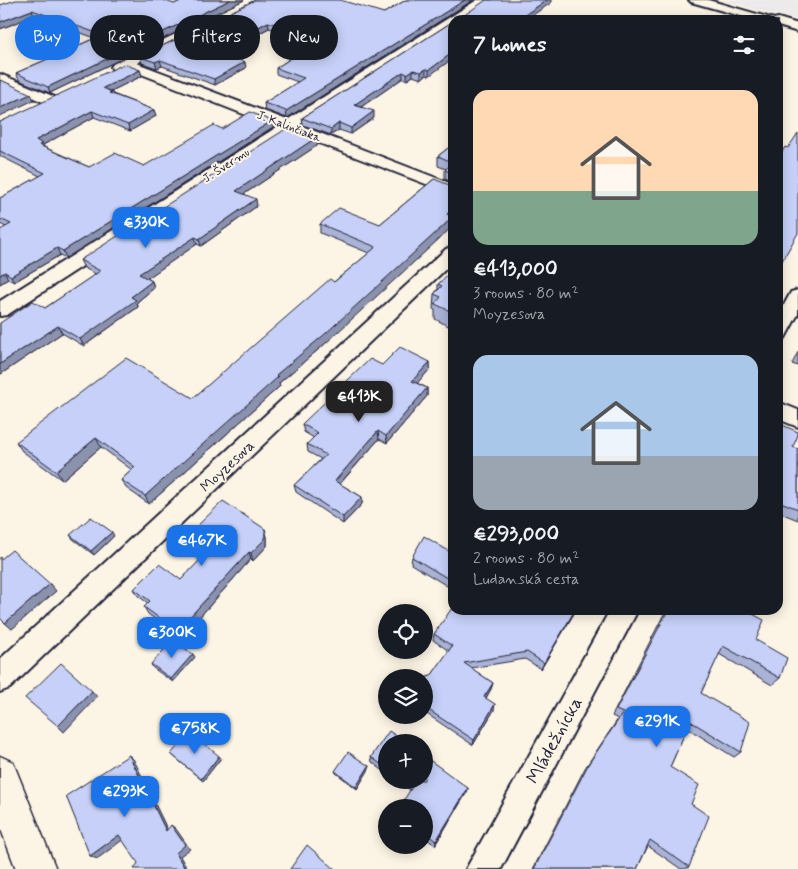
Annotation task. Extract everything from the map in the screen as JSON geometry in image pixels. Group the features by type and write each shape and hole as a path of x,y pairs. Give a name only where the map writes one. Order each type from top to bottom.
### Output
{"street":[{"name":"J. Švermu","path":"461,15 486,0"},
{"path":"695,0 751,15"},
{"path":"704,15 714,5"},
{"name":"J. Švermu","path":"0,310 448,23"},
{"path":"783,24 798,28"},
{"path":"108,72 174,40"},
{"name":"J. Kalinčiaka","path":"125,64 448,186"},
{"path":"0,78 54,98 34,108"},
{"name":"Moyzesova","path":"0,678 448,263"},
{"path":"783,324 798,296"},
{"path":"783,412 798,418"},
{"name":"Mládežnícka","path":"483,869 623,615"},
{"path":"0,775 36,869"}],"shaded area":[{"path":"721,0 798,0 798,20"}],"building":[{"path":"16,0 163,0 174,4 183,0 230,0 199,15 174,15 174,27 164,32 164,15 90,15 90,31 80,27 80,15 46,15 32,10 0,22 0,5"},
{"path":"255,0 340,0 384,13 406,0 465,0 286,111 264,103 304,78 276,68 288,60 338,60 338,15 270,15 270,23 260,26 260,15 225,15"},
{"path":"486,0 547,0 524,15 464,15"},
{"path":"448,25 448,56 429,70 426,69 421,72 413,70 407,74 403,72 354,105 374,111 351,128 339,123 331,129 302,118"},
{"path":"90,40 90,60 104,60 48,87 16,73 45,60 80,60 80,45"},
{"path":"174,40 174,60 239,60 245,62 214,79 160,60 164,60 164,45"},
{"path":"124,64 140,70 103,88 112,92 109,93 154,110 128,125 92,111 36,140 42,144 39,145 89,167 115,153 144,166 214,125 222,129 250,112 272,121 63,251 57,248 11,276 5,272 0,275 0,230 11,224 0,219 0,198 45,173 0,151 0,122"},
{"path":"1,80 31,94 0,108"},
{"path":"289,127 317,137 236,191 256,199 199,239 195,237 139,274 152,281 131,297 136,300 80,339 58,326 0,364 0,323 33,301 45,308 100,271 80,260"},
{"path":"798,133 798,233 783,259 783,150 785,147 788,148"},
{"path":"448,148 448,160 438,156"},
{"path":"434,179 448,184 448,222 325,334 276,375 278,377 145,496 121,480 135,467 96,438 56,471 16,442 126,358 193,398 330,279 334,282 376,247 320,224 339,208 380,224"},
{"path":"448,275 448,310 435,304 441,297 434,294 442,286 438,284"},
{"path":"400,347 430,362 412,381 427,388 386,436 378,431 335,481 362,497 343,517 294,485 326,455 307,444 318,433 302,424 370,359 382,365"},
{"path":"783,425 798,432 793,447 798,449 798,509 783,503"},
{"path":"223,501 265,529 265,539 251,553 249,552 177,631 144,607 150,601 134,589 159,564 181,580 216,543 194,529"},
{"path":"91,517 112,532 91,551 70,535"},
{"path":"424,536 448,551 448,579 412,557"},
{"path":"12,550 50,584 5,623 0,618 0,557 1,559"},
{"path":"448,614 572,615 544,663 527,652 464,663 493,683 484,697 495,704 474,740 433,713 433,673 452,646 434,634"},
{"path":"665,615 754,615 764,620 756,640 787,658 780,678 723,646 701,693 750,722 741,752 690,721 670,767 699,785 691,804 709,816 689,867 650,840 637,869 534,869 589,763 623,713 616,710"},
{"path":"173,640 193,654 171,679 151,664"},
{"path":"61,663 92,691 58,726 25,698"},
{"path":"190,732 219,756 201,779 171,754"},
{"path":"378,747 378,762 371,757"},
{"path":"348,752 369,766 356,787 335,771"},
{"path":"129,755 166,831 171,825 185,845 176,853 185,869 134,869 138,863 119,835 90,856 66,796"},
{"path":"433,763 468,788 436,841 433,839 433,799 405,799 411,789 433,789"},
{"path":"307,845 335,869 290,869"}]}
